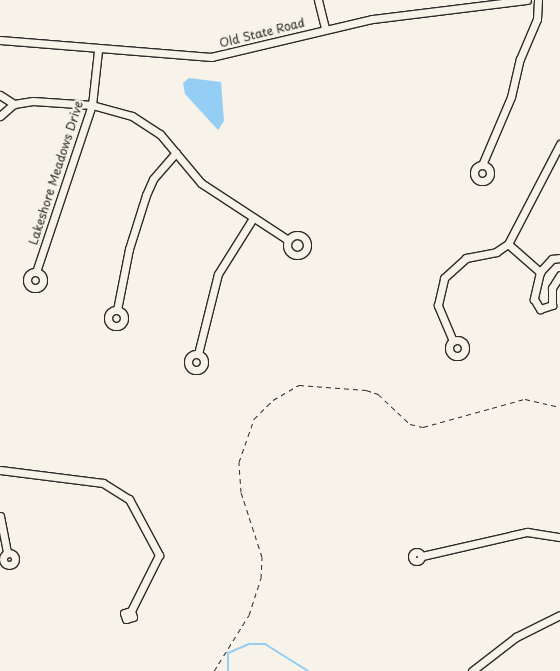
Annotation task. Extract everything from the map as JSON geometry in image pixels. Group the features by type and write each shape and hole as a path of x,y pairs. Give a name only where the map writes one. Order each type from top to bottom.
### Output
{"street":[{"path":"318,0 325,29"},
{"name":"Old State Road","path":"0,40 98,51 211,57 325,29 481,2 527,0"},
{"path":"482,165 511,96 520,58 536,19 538,0"},
{"name":"Lakeshore Meadows Drive","path":"36,272 92,105 98,51"},
{"path":"0,95 14,104 92,105 143,122 176,153 201,183 288,240"},
{"path":"1,114 14,104"},
{"path":"453,341 438,305 444,278 466,258 496,252 508,244 557,159 560,144"},
{"path":"117,310 146,196 153,179 176,153"},
{"path":"198,354 218,274 253,218"},
{"path":"508,244 540,272"},
{"path":"560,258 552,259 540,272 534,299 542,310 552,305 552,288 560,274"},
{"path":"0,470 103,483 129,499 159,555 131,612"},
{"path":"0,516 7,553"},
{"path":"422,556 528,532 560,537"},
{"path":"472,671 516,637 560,615"}],"path":[{"path":"214,671 249,615 261,578 262,557 239,472 248,431 273,400 308,384 378,394 410,424 416,426 496,409 525,399 560,407"}],"water":[{"path":"189,78 221,82 224,121 218,130 185,94 183,83"}],"waterway":[{"path":"228,671 228,653 249,644 265,644 308,671"}]}
